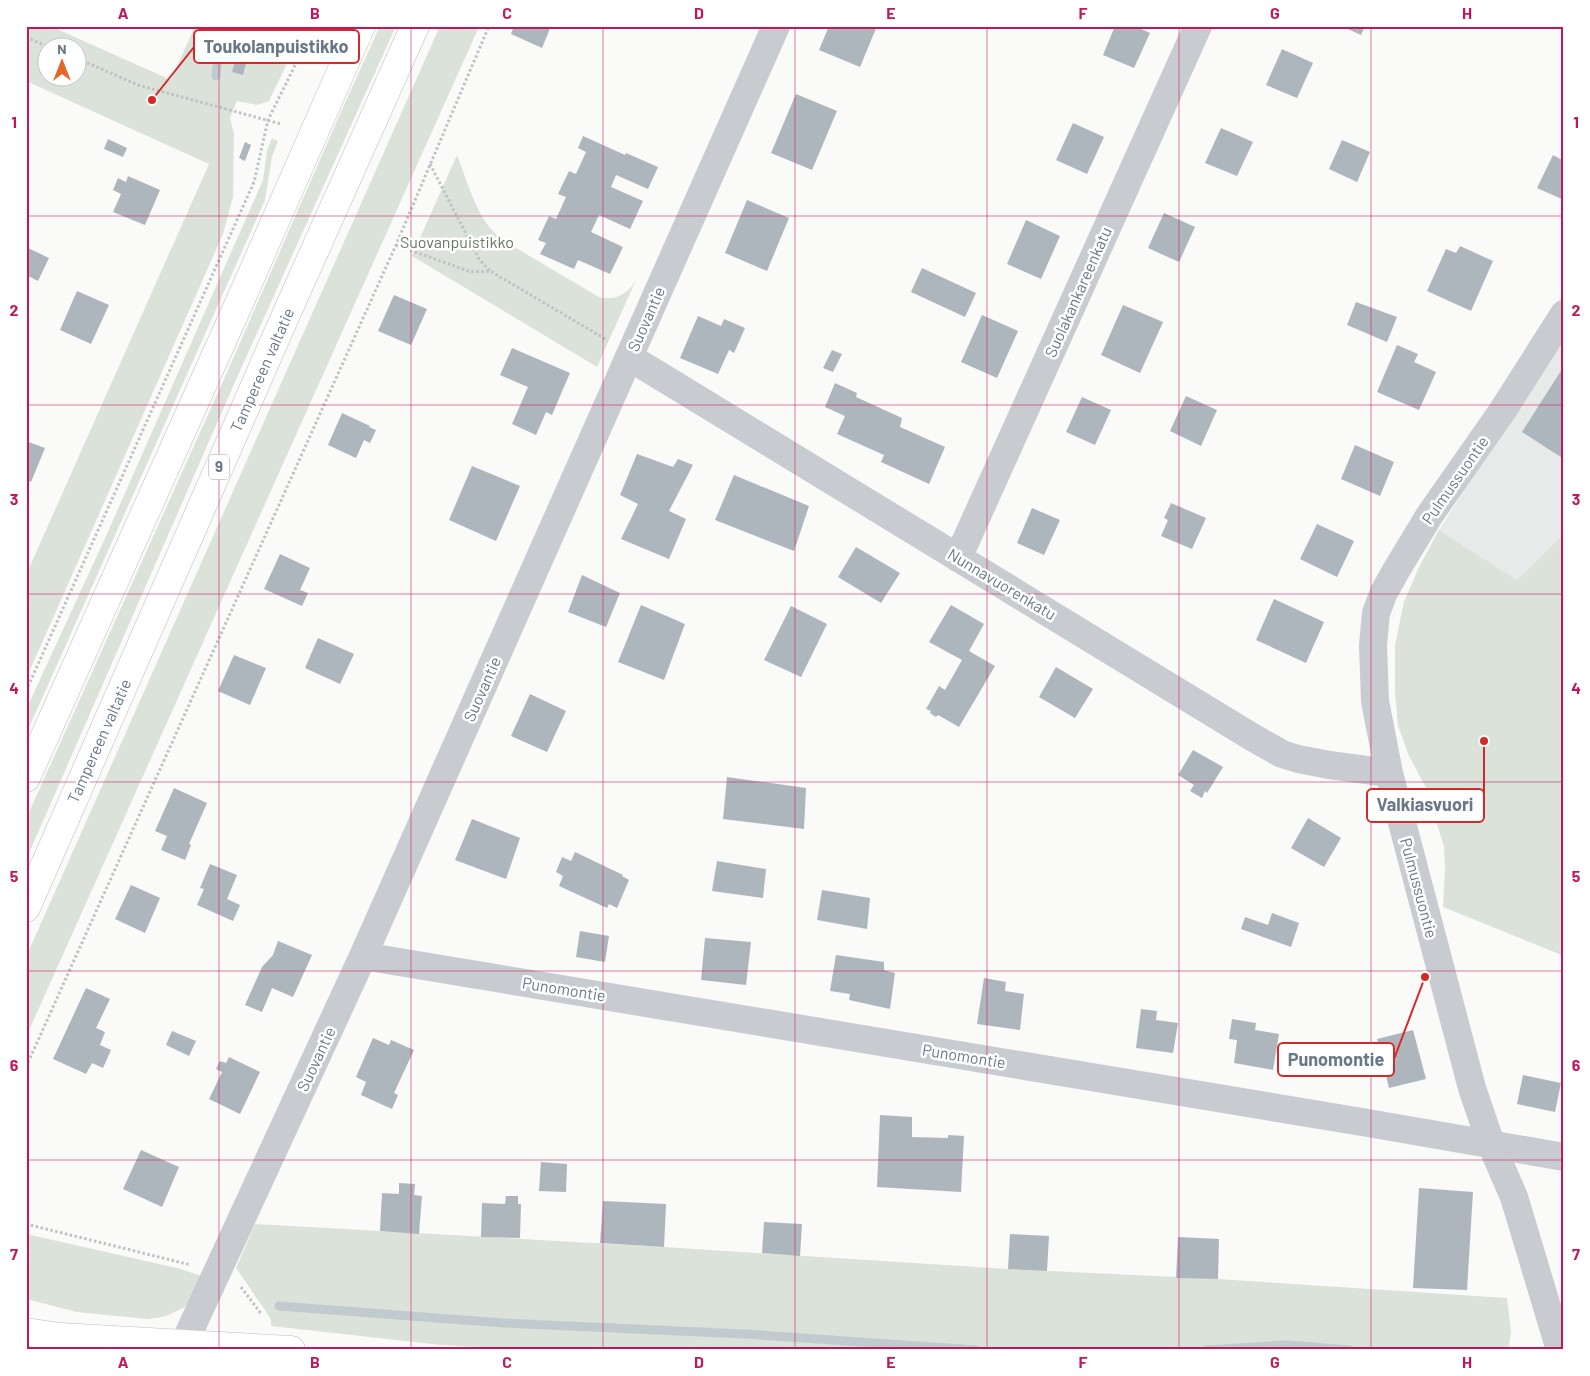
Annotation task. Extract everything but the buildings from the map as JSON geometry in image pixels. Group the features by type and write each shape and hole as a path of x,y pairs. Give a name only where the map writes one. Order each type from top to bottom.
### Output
{"main road":[{"path":"26,778 361,26"},
{"name":"Tampereen valtatie","path":"26,908 285,316 415,26"},
{"path":"26,1332 60,1337 183,1346 291,1350"}],"street":[{"name":"Suovantie","path":"183,1346 363,956 776,26"},
{"name":"Suolakankareenkatu","path":"958,558 1198,26"},
{"name":"Pulmussuontie","path":"1560,1350 1514,1197 1491,1144 1472,1088 1389,773 1375,701 1373,644 1376,613 1384,592 1429,516 1503,410 1564,314"},
{"name":"Nunnavuorenkatu","path":"629,357 1282,754 1329,766 1389,773"},
{"name":"Punomontie","path":"363,956 1564,1157"}],"path":[{"path":"26,691 254,182 268,120 316,26"},
{"path":"26,1066 396,245 490,26"},
{"path":"26,37 38,42"},
{"path":"88,63 138,85 281,124"},
{"path":"430,164 479,259 490,271 615,345 629,357"},
{"path":"396,245 471,272 490,271"},
{"path":"26,1224 218,1273 237,1281 262,1315"}],"shaded area":[{"path":"1564,335 1564,533 1517,580 1439,530"}],"green space":[{"path":"31,26 50,26 77,38 38,38 38,86 26,81 26,37"},
{"path":"195,26 305,26 269,101 257,105 237,101 230,118 234,134 233,197 223,234 26,679 26,575 209,164 41,88 88,88 88,43 171,80"},
{"path":"380,26 396,26 238,375 26,860 26,819 229,368"},
{"path":"440,26 472,26 478,29 26,1037 26,957"},
{"path":"272,138 278,141 272,156 265,200 26,734 26,710 107,534 263,180 267,151"},
{"name":"Suovanpuistikko","path":"457,155 480,213 487,224 504,241 599,297 610,298 620,296 629,290 636,280 597,367 412,256"},
{"path":"1439,530 1517,580 1564,533 1564,956 1443,907 1444,846 1425,786 1409,756 1398,726 1395,693 1395,645 1404,602 1419,567"},
{"path":"255,1224 1008,1269 1218,1279 1507,1298 1511,1332 1508,1350 529,1350 441,1345 271,1326 271,1320 267,1313 236,1268"},
{"path":"26,1234 177,1268 205,1277 191,1301 183,1308 166,1316 148,1319 77,1312 26,1299"}],"waterway":[{"path":"216,76 218,59 229,26"},
{"path":"279,1306 503,1323 745,1334 977,1350"},
{"path":"1206,1350 1287,1345 1350,1350"}],"place":[{"name":"Toukolanpuistikko","path":"152,100"},
{"name":"Valkiasvuori","path":"1484,741"},
{"name":"Punomontie","path":"1425,977"}]}
